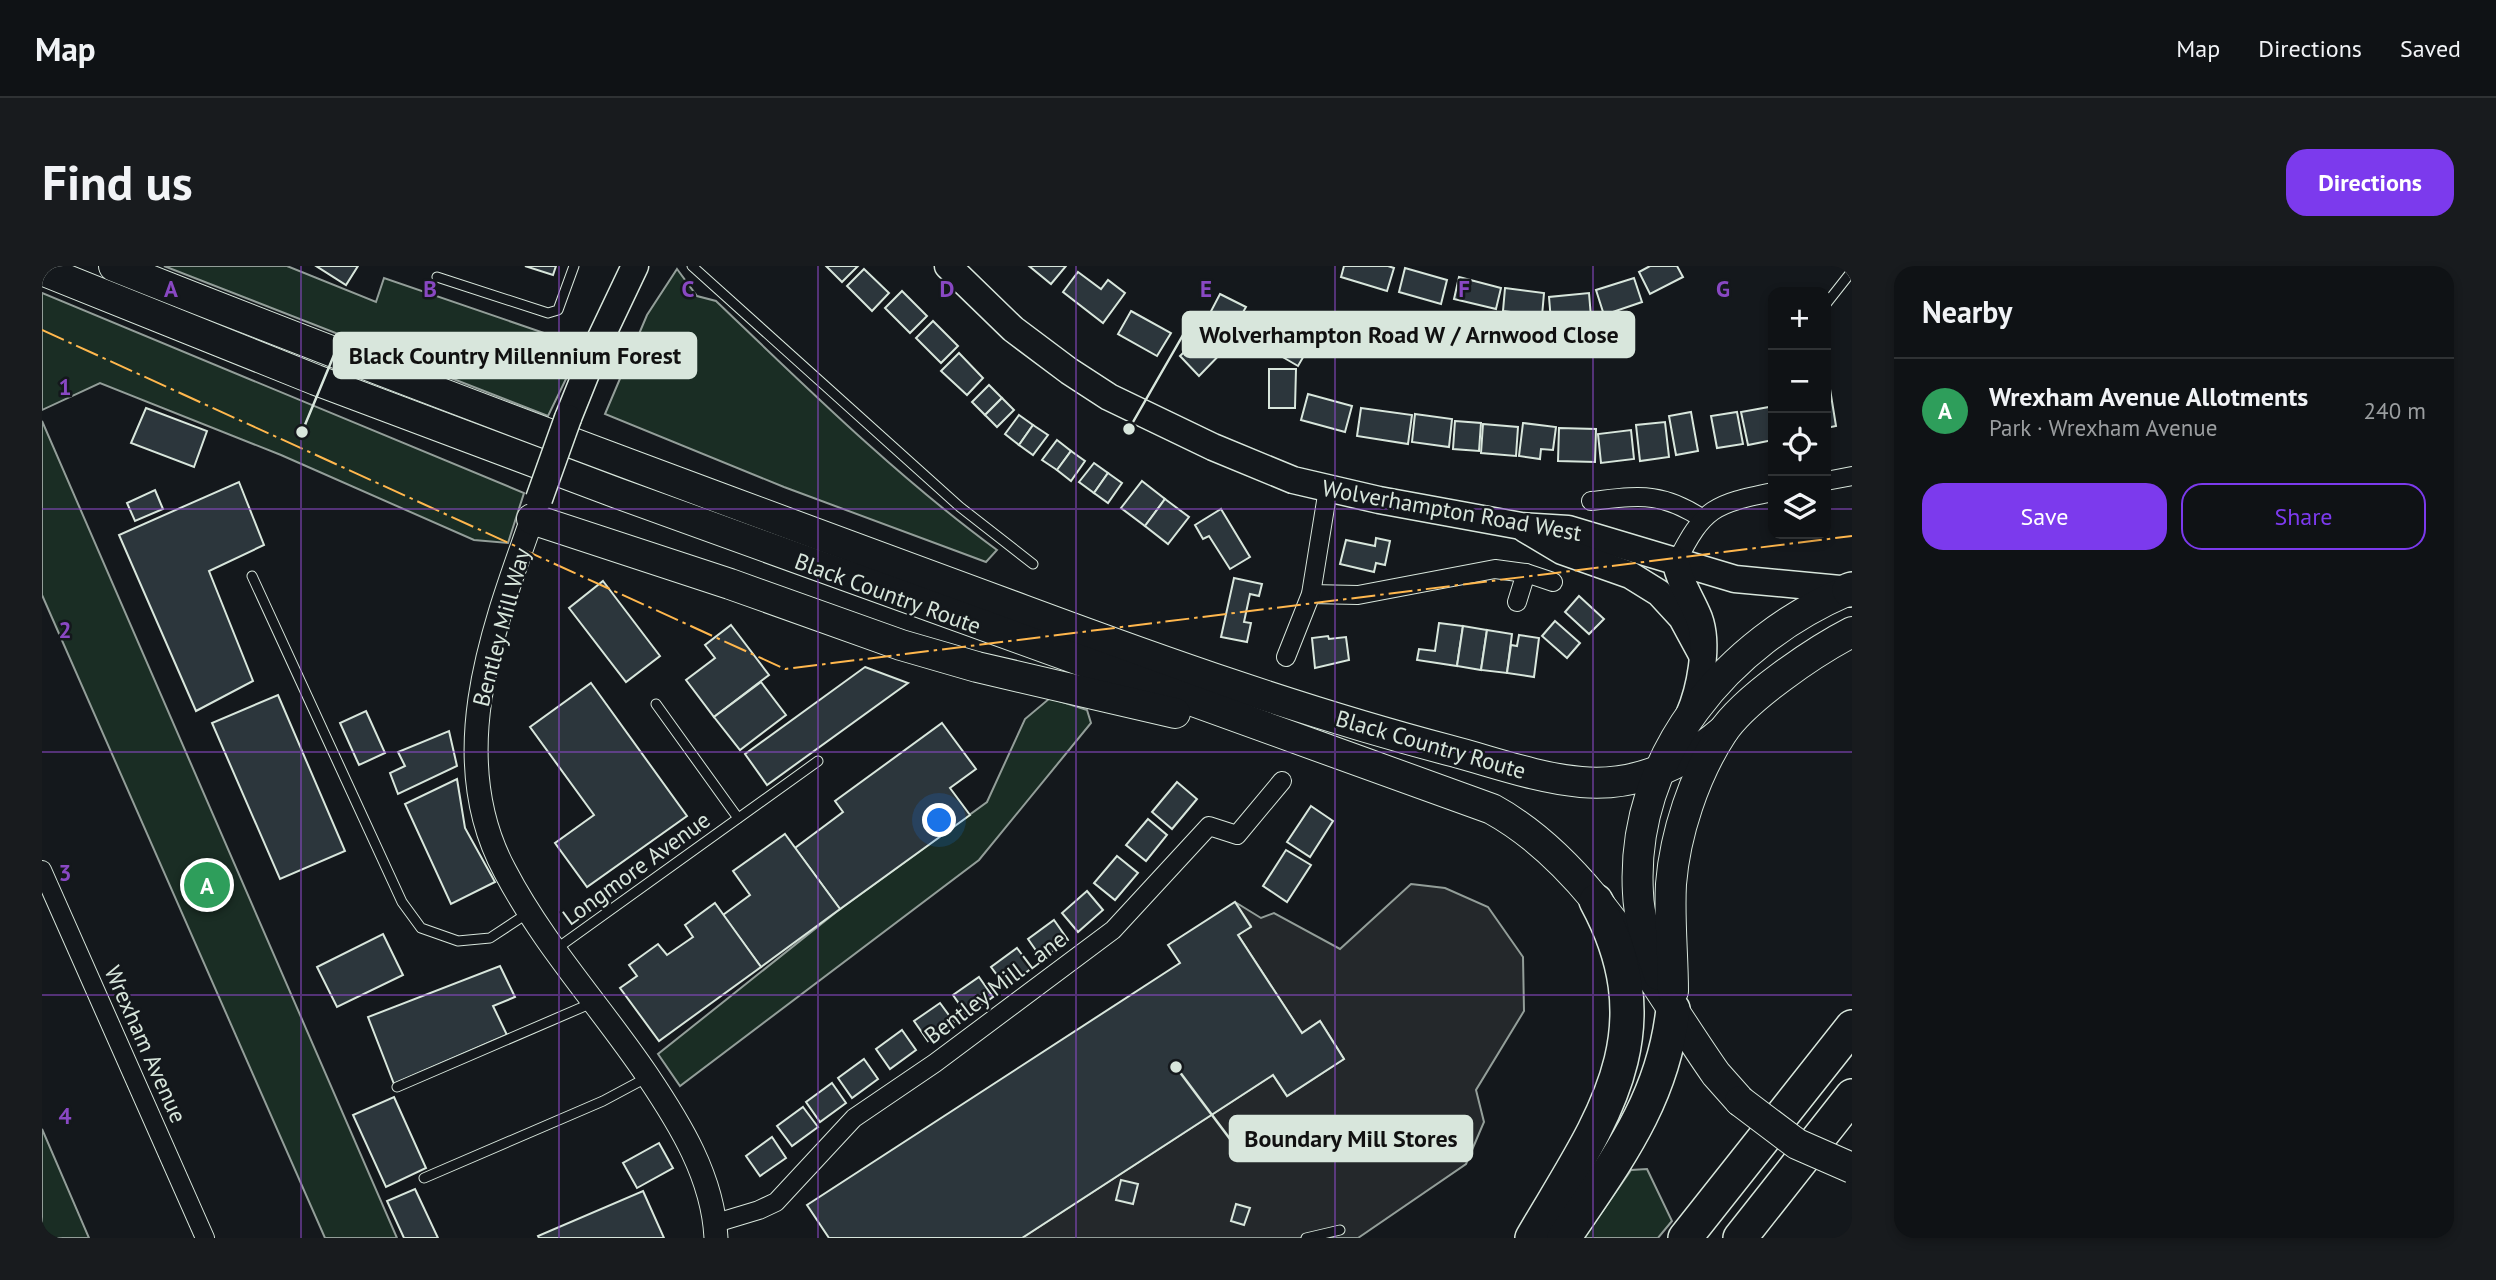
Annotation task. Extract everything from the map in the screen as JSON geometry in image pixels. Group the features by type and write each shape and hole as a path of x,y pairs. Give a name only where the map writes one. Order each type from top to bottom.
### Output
{"highway":[{"name":"Black Country Route","path":"114,266 350,360 638,468 1143,654 1362,727 1565,780 1627,781 1659,771 1692,754 1723,732"},
{"name":"Black Country Route","path":"42,270 316,380 604,489 1469,799 1510,819 1569,866 1670,1006"},
{"path":"536,509 730,584 901,645 977,667 1318,747"},
{"path":"1851,589 1810,608 1756,643 1722,675 1689,716 1659,771 1641,837 1638,895 1645,933 1670,1006 1716,1074 1741,1101 1790,1140 1852,1168"},
{"path":"1564,1238 1626,1146 1648,1105 1664,1066 1670,1006 1674,860 1693,793 1723,732 1783,675 1852,632"},
{"path":"1532,1238 1600,1121 1622,1062 1626,982 1616,944 1596,901"},
{"path":"1685,1238 1852,1027"},
{"path":"1740,1238 1852,1096"}],"main road":[{"name":"Bentley Mill Way","path":"536,509 597,346 635,266"},
{"name":"Wolverhampton Road West","path":"948,268 1013,329 1069,372 1109,397 1226,453 1293,480 1521,526 1568,529 1735,579 1851,589"},
{"path":"1521,526 1562,551 1630,575 1659,593 1682,618 1701,653"},
{"path":"1676,563 1680,581 1700,621 1698,694 1689,716"}],"street":[{"path":"1831,480 1852,476"},
{"path":"1286,657 1311,594 1328,489"},
{"path":"1676,563 1703,519 1718,505 1768,493"},
{"name":"Wolverhampton Road West","path":"1591,501 1644,496 1680,504 1703,519"},
{"name":"Bentley Mill Way","path":"536,509 488,656 475,730 476,769 490,836 504,870 529,912 686,1134 716,1230"},
{"path":"1311,594 1357,595 1495,569 1526,573 1553,582"},
{"path":"1517,602 1526,573"},
{"name":"Bentley Mill Lane","path":"716,1230 776,1202 854,1118 935,1063 1113,930 1209,826 1237,835 1282,781"},
{"name":"Wrexham Avenue","path":"42,870 205,1238"}],"lane":[{"path":"437,277 548,313 558,310 574,266"},
{"path":"692,266 960,507 1033,564"},
{"path":"1831,298 1852,271"},
{"path":"251,576 402,902 421,928 458,940 490,938 529,912"},
{"name":"Longmore Avenue","path":"656,704 738,818"},
{"name":"Longmore Avenue","path":"556,949 818,761"},
{"path":"397,1087 595,1002"},
{"path":"424,1178 603,1101 648,1077"},
{"path":"1306,1238 1340,1230"}],"green space":[{"path":"164,266 287,266 376,302 384,278 582,346 548,416"},
{"path":"677,269 697,296 716,301 888,462 997,550 986,562 784,487 605,414 647,315"},
{"path":"42,293 524,493 508,543 474,540 281,455 100,383 42,410"},
{"path":"42,421 397,1238 325,1238 42,595"},
{"path":"1050,698 1087,710 1091,723 979,860 680,1086 658,1054 840,909 987,802 1025,719"},
{"path":"42,1129 89,1238 42,1238"},
{"path":"1647,1169 1672,1221 1658,1238 1584,1238 1631,1170"}],"shaded area":[{"path":"1411,884 1445,888 1488,907 1523,957 1524,1011 1476,1090 1484,1122 1466,1164 1358,1238 1022,1238 1273,1075 1287,1096 1344,1059 1320,1021 1302,1033 1238,935 1251,926 1235,902 1261,918 1274,913 1340,949"}],"building":[{"path":"316,266 358,266 346,285"},
{"path":"525,266 556,266 553,275"},
{"path":"826,266 858,266 842,282"},
{"path":"1029,266 1066,266 1051,284"},
{"path":"1344,266 1394,268 1387,291 1341,277"},
{"path":"1650,266 1677,266 1683,277 1650,294 1639,272"},
{"path":"1405,268 1447,280 1441,304 1399,292"},
{"path":"864,269 889,293 872,311 847,286"},
{"path":"1078,272 1101,289 1108,280 1125,293 1103,323 1063,292"},
{"path":"1459,277 1501,288 1496,309 1454,299"},
{"path":"1634,278 1642,302 1604,315 1596,290"},
{"path":"1505,288 1544,293 1542,316 1503,311"},
{"path":"902,291 927,316 910,333 885,308"},
{"path":"1589,293 1591,317 1551,321 1549,297"},
{"path":"1220,294 1246,307 1234,328 1209,315"},
{"path":"1131,311 1171,333 1157,356 1118,334"},
{"path":"933,321 958,346 941,363 916,338"},
{"path":"1212,324 1231,343 1199,376 1180,356"},
{"path":"1290,326 1313,340 1298,366 1274,352"},
{"path":"959,353 983,378 967,395 941,371"},
{"path":"1269,369 1296,369 1295,408 1269,408"},
{"path":"989,385 1002,398 985,415 972,402"},
{"path":"1308,394 1352,406 1345,432 1301,420"},
{"path":"1831,395 1836,426 1831,427"},
{"path":"1002,398 1014,410 997,427 985,415"},
{"path":"1768,407 1768,441 1748,445 1741,412"},
{"path":"146,408 207,431 194,467 131,443"},
{"path":"1361,408 1412,415 1408,444 1357,436"},
{"path":"1691,412 1698,451 1676,455 1669,416"},
{"path":"1737,412 1743,444 1717,448 1711,416"},
{"path":"1415,414 1452,419 1449,447 1412,442"},
{"path":"1019,415 1033,425 1019,445 1005,434"},
{"path":"1455,421 1481,423 1479,451 1453,449"},
{"path":"1665,422 1669,457 1640,461 1636,425"},
{"path":"1523,423 1556,427 1553,450 1541,449 1540,459 1519,456"},
{"path":"1483,424 1518,427 1516,456 1481,453"},
{"path":"1033,425 1048,435 1033,455 1019,445"},
{"path":"1559,428 1596,429 1595,462 1558,461"},
{"path":"1631,430 1634,459 1601,463 1598,434"},
{"path":"1057,440 1071,451 1057,470 1042,460"},
{"path":"1071,451 1085,461 1071,481 1057,470"},
{"path":"1094,463 1108,473 1094,493 1079,482"},
{"path":"1108,473 1122,483 1108,503 1094,493"},
{"path":"1142,481 1165,499 1145,526 1121,508"},
{"path":"239,482 264,545 209,571 253,681 196,711 119,535"},
{"path":"155,490 163,509 135,521 127,503"},
{"path":"1165,499 1189,517 1168,544 1145,526"},
{"path":"1221,509 1250,557 1230,569 1209,536 1203,539 1195,525"},
{"path":"1376,538 1390,541 1385,565 1376,563 1374,572 1340,564 1346,540 1375,546"},
{"path":"1234,578 1262,584 1259,596 1250,594 1244,622 1251,623 1247,642 1221,637"},
{"path":"603,581 660,656 626,682 569,608"},
{"path":"1579,596 1604,619 1589,634 1565,612"},
{"path":"1555,621 1580,643 1567,658 1542,636"},
{"path":"1439,623 1463,626 1457,666 1417,660 1419,649 1435,651"},
{"path":"731,625 769,675 714,717 686,680 715,658 705,645"},
{"path":"1463,626 1487,630 1481,670 1457,666"},
{"path":"1487,630 1512,634 1507,673 1481,670"},
{"path":"1519,635 1539,638 1534,677 1507,673 1511,645 1517,646"},
{"path":"1328,636 1329,639 1346,637 1349,660 1315,668 1312,638"},
{"path":"865,667 908,683 767,785 745,754"},
{"path":"761,682 786,715 740,750 714,717"},
{"path":"591,683 687,816 587,887 555,843 594,815 530,727"},
{"path":"278,695 345,851 280,879 212,723"},
{"path":"366,711 385,753 359,765 340,723"},
{"path":"942,723 976,769 950,788 970,815 840,909 795,848 843,812 835,801"},
{"path":"449,731 457,766 398,794 390,773 405,766 398,752"},
{"path":"457,779 465,828 495,882 451,904 405,804"},
{"path":"1177,782 1197,799 1172,829 1152,812"},
{"path":"1311,806 1333,821 1310,857 1287,842"},
{"path":"1148,819 1167,835 1146,861 1126,845"},
{"path":"785,834 840,909 761,967 723,915 750,895 733,871"},
{"path":"1286,850 1311,865 1287,902 1263,886"},
{"path":"1117,856 1138,873 1115,900 1094,883"},
{"path":"1087,891 1103,910 1078,932 1062,913"},
{"path":"1235,902 1251,927 1238,935 1302,1033 1320,1021 1344,1059 1287,1096 1273,1075 1022,1238 829,1238 807,1205 1180,963 1168,945"},
{"path":"715,903 761,967 659,1041 620,988 637,976 629,965 658,944 667,955 693,937 685,925"},
{"path":"1054,920 1068,940 1042,959 1028,939"},
{"path":"383,934 403,975 337,1007 317,967"},
{"path":"1017,948 1032,968 1006,987 991,967"},
{"path":"500,966 515,997 493,1006 507,1035 394,1084 368,1017"},
{"path":"979,977 993,997 967,1015 953,995"},
{"path":"940,1003 954,1022 928,1041 914,1021"},
{"path":"902,1030 916,1050 890,1069 876,1049"},
{"path":"864,1059 878,1079 852,1098 838,1078"},
{"path":"832,1083 846,1103 820,1122 806,1102"},
{"path":"394,1097 426,1168 386,1187 353,1115"},
{"path":"803,1107 818,1127 792,1146 777,1126"},
{"path":"772,1137 786,1158 760,1176 746,1156"},
{"path":"659,1143 673,1168 637,1188 623,1163"},
{"path":"1121,1180 1138,1184 1133,1204 1116,1200"},
{"path":"415,1189 438,1238 404,1238 387,1201"},
{"path":"643,1191 664,1238 538,1236"},
{"path":"1236,1204 1250,1208 1244,1225 1231,1221"}],"power":[{"path":"42,330 785,669 1852,536"}],"place":[{"name":"Wolverhampton Road W / Arnwood Close","path":"1129,429"},
{"name":"Black Country Millennium Forest","path":"302,432"},
{"name":"Wrexham Avenue Allotments","path":"207,885"},
{"name":"Boundary Mill Stores","path":"1176,1067"}]}
